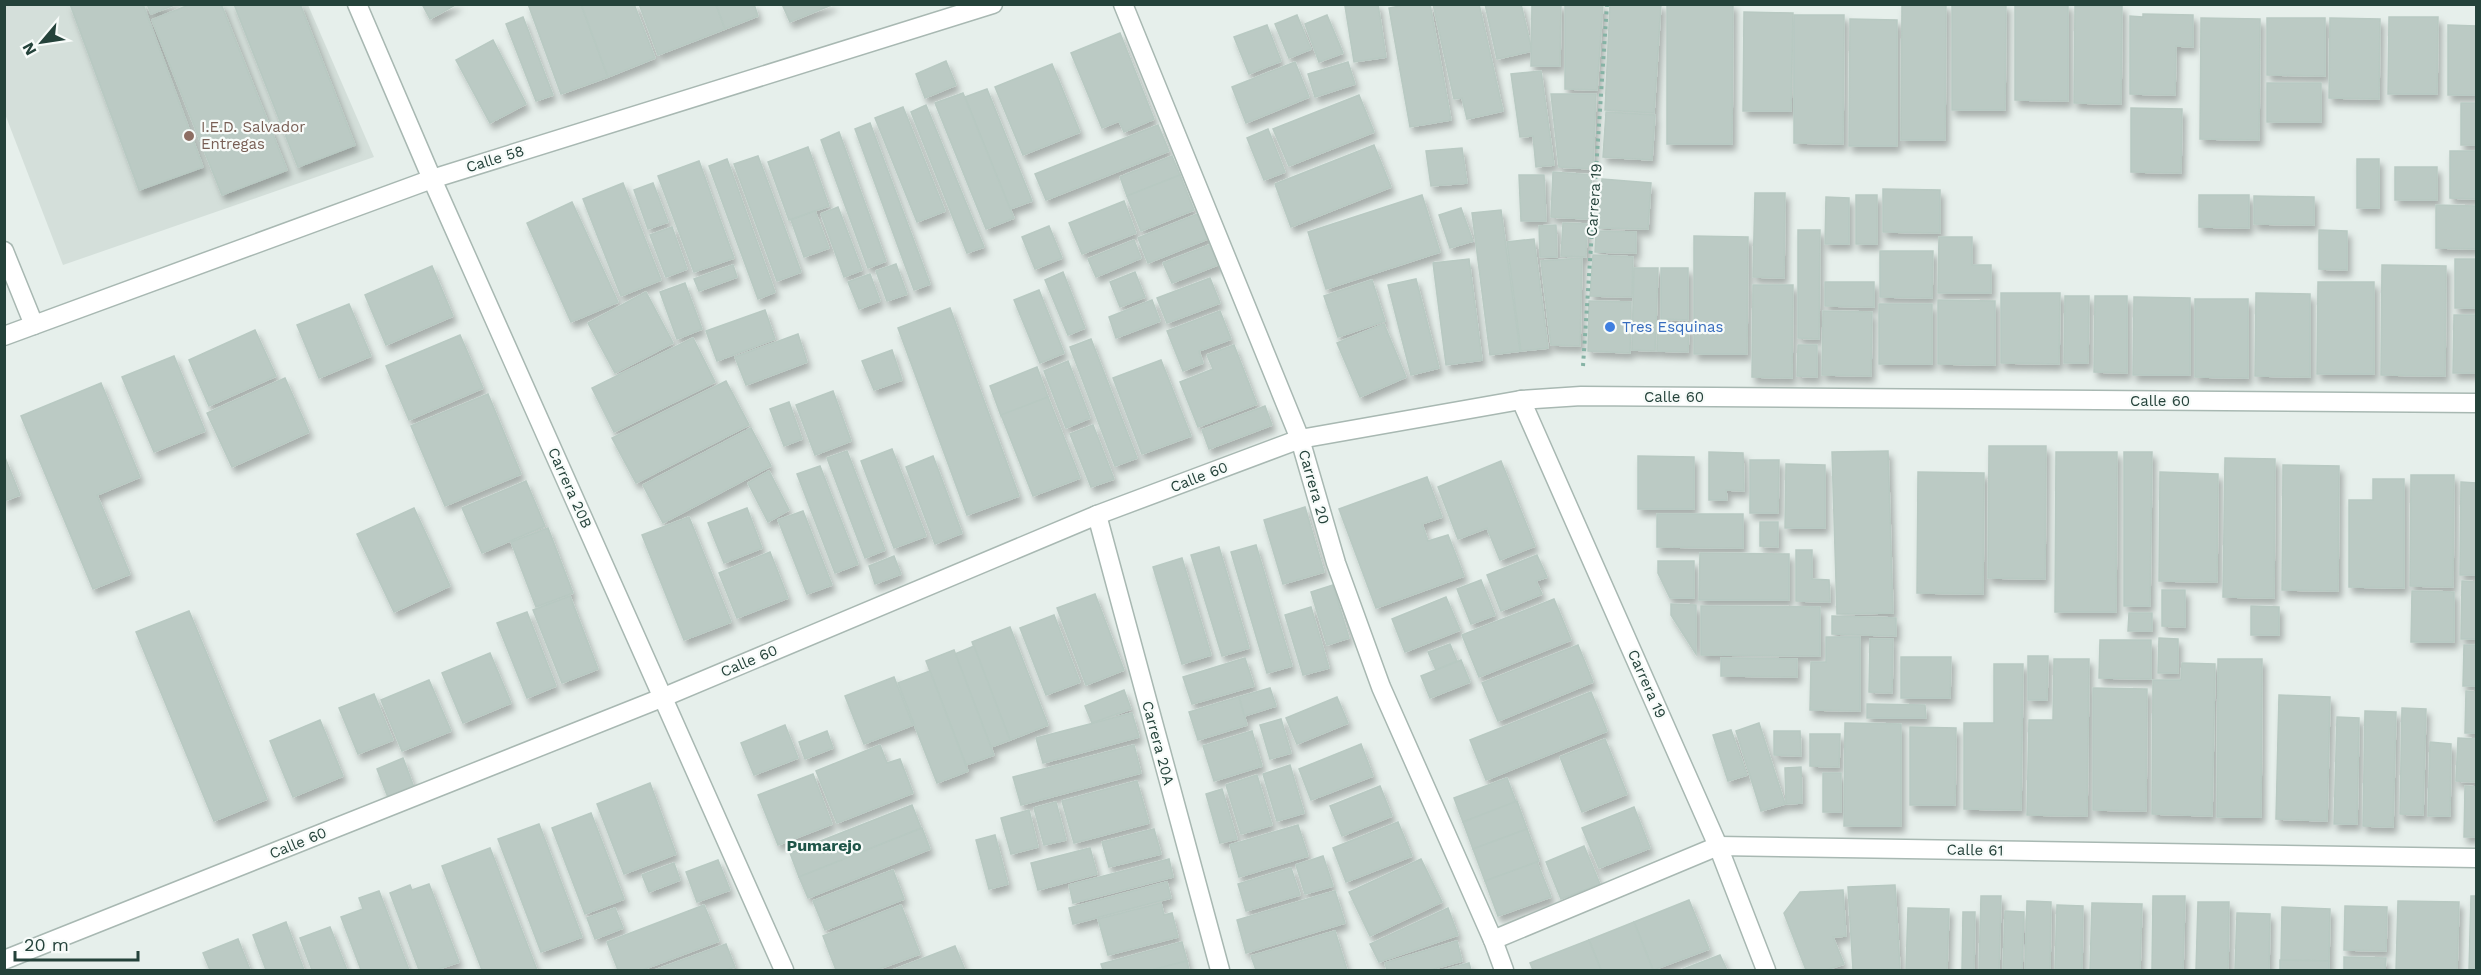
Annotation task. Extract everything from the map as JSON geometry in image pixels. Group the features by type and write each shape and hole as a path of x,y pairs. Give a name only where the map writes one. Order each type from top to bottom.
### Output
{"street":[{"name":"Carrera 20B","path":"357,4 432,179 784,970"},
{"name":"Calle 58","path":"4,336 432,179 993,4"},
{"name":"Carrera 20","path":"1123,4 1300,439 1336,563 1381,687 1493,940 1504,970"},
{"path":"4,251 34,325"},
{"name":"Calle 60","path":"4,960 664,697 1097,515 1300,439 1521,400 1581,396 2476,403"},
{"name":"Carrera 19","path":"1521,400 1718,846 1766,970"},
{"name":"Carrera 20A","path":"1097,515 1220,970"},
{"name":"Calle 61","path":"1493,940 1718,846 2476,858"}],"path":[{"name":"Carrera 19","path":"1581,396 1607,4"}],"shaded area":[{"name":"I.E.D. Salvador Entregas","path":"5,5 308,5 374,157 63,265 5,114"}],"building":[{"path":"70,4 143,4 203,167 139,190"},
{"path":"147,4 177,4 151,14"},
{"path":"191,4 221,4 287,170 222,195 152,20"},
{"path":"234,4 300,4 355,145 298,167"},
{"path":"422,4 457,4 430,19"},
{"path":"528,4 581,4 608,77 561,94"},
{"path":"581,4 634,4 655,58 608,77"},
{"path":"639,4 716,4 725,29 658,55"},
{"path":"716,4 754,4 758,16 725,29"},
{"path":"782,4 834,4 790,22"},
{"path":"1378,4 1386,57 1354,62 1345,6"},
{"path":"1410,4 1430,4 1451,120 1410,127 1389,8"},
{"path":"1433,4 1479,4 1503,111 1467,119 1462,98 1454,99"},
{"path":"1485,4 1521,4 1532,51 1497,59"},
{"path":"1532,4 1561,4 1560,66 1531,66"},
{"path":"1565,4 1603,4 1597,90 1565,89"},
{"path":"1610,4 1661,4 1654,113 1605,110"},
{"path":"1667,4 1733,4 1732,144 1667,144"},
{"path":"1902,4 1946,4 1945,140 1901,140"},
{"path":"1952,4 2006,4 2005,110 1952,110"},
{"path":"2015,4 2068,4 2068,101 2015,100"},
{"path":"2075,6 2122,6 2121,104 2074,103"},
{"path":"1744,12 1793,13 1791,111 1743,111"},
{"path":"2143,14 2193,15 2193,47 2176,46 2175,95 2130,94 2130,16 2143,17"},
{"path":"1297,15 1311,49 1289,58 1275,24"},
{"path":"1327,15 1343,53 1319,62 1305,24"},
{"path":"1794,15 1844,15 1843,144 1794,143"},
{"path":"523,17 553,95 536,101 506,24"},
{"path":"2389,17 2438,17 2437,94 2388,94"},
{"path":"2201,18 2260,19 2259,140 2200,139"},
{"path":"2267,18 2325,18 2325,76 2267,75"},
{"path":"2330,18 2380,19 2379,99 2329,98"},
{"path":"1850,19 1897,20 1897,146 1849,146"},
{"path":"1267,25 1281,61 1249,74 1234,37"},
{"path":"2448,25 2476,26 2476,95 2448,95"},
{"path":"1120,33 1154,119 1124,132 1119,121 1102,128 1071,53"},
{"path":"493,40 526,104 490,123 456,60"},
{"path":"946,61 956,85 925,98 916,74"},
{"path":"1295,62 1309,97 1246,123 1232,87"},
{"path":"1348,62 1355,84 1315,97 1308,74"},
{"path":"1052,64 1080,132 1023,155 995,87"},
{"path":"1541,71 1554,165 1536,167 1533,136 1520,137 1511,74"},
{"path":"2267,83 2321,83 2321,122 2267,122"},
{"path":"987,89 1032,201 1010,209 965,97"},
{"path":"963,93 1014,218 986,229 935,103"},
{"path":"1551,94 1596,94 1593,169 1559,167"},
{"path":"1359,95 1374,132 1289,166 1273,129"},
{"path":"2461,103 2476,103 2476,145 2461,145"},
{"path":"926,105 984,247 967,253 911,112"},
{"path":"903,107 945,211 917,222 875,118"},
{"path":"2131,108 2182,109 2181,173 2131,172"},
{"path":"1606,112 1655,115 1652,160 1603,157"},
{"path":"870,123 930,284 914,290 855,129"},
{"path":"1158,125 1169,151 1046,200 1035,174"},
{"path":"1268,129 1285,172 1264,180 1247,138"},
{"path":"839,132 886,261 868,268 821,140"},
{"path":"1374,145 1391,187 1291,227 1275,184"},
{"path":"808,147 829,206 789,220 768,162"},
{"path":"1462,148 1467,183 1431,186 1426,151"},
{"path":"2450,151 2476,151 2476,199 2450,198"},
{"path":"758,156 801,272 777,281 734,164"},
{"path":"1172,156 1180,175 1127,196 1120,177"},
{"path":"727,159 775,292 758,299 709,166"},
{"path":"2357,159 2379,159 2379,208 2357,208"},
{"path":"699,161 734,258 694,272 658,176"},
{"path":"2395,167 2437,167 2437,200 2395,200"},
{"path":"1553,172 1592,175 1589,219 1551,217"},
{"path":"1180,175 1194,210 1141,231 1127,196"},
{"path":"1519,175 1544,175 1546,221 1521,221"},
{"path":"1602,179 1651,183 1648,229 1598,228"},
{"path":"623,183 661,280 621,296 583,199"},
{"path":"653,183 668,222 648,229 634,190"},
{"path":"1883,189 1940,190 1940,233 1883,232"},
{"path":"1755,193 1785,193 1784,278 1753,277"},
{"path":"1422,195 1440,252 1326,289 1308,232"},
{"path":"1856,195 1877,195 1877,244 1856,244"},
{"path":"2199,195 2249,195 2249,228 2199,227"},
{"path":"2254,196 2314,197 2314,225 2254,224"},
{"path":"1826,197 1849,198 1849,244 1825,244"},
{"path":"1124,201 1136,233 1082,254 1069,223"},
{"path":"572,202 618,302 571,322 527,223"},
{"path":"2436,205 2476,206 2476,249 2436,248"},
{"path":"838,207 862,270 844,277 821,214"},
{"path":"1461,208 1473,241 1450,248 1439,215"},
{"path":"1501,210 1520,351 1490,355 1472,213"},
{"path":"815,211 829,248 804,257 791,220"},
{"path":"1200,213 1210,238 1148,263 1138,238"},
{"path":"1563,223 1587,224 1586,257 1561,256"},
{"path":"1556,225 1557,257 1540,257 1539,226"},
{"path":"1049,226 1062,258 1035,269 1022,237"},
{"path":"672,227 687,269 666,277 650,235"},
{"path":"1798,230 1820,230 1819,339 1798,338"},
{"path":"2319,230 2347,231 2347,270 2319,269"},
{"path":"1596,231 1636,232 1636,253 1595,252"},
{"path":"1694,236 1748,237 1747,354 1694,354"},
{"path":"1939,237 1972,237 1972,265 1991,265 1991,293 1938,293"},
{"path":"1534,239 1548,348 1521,351 1507,242"},
{"path":"1134,240 1141,258 1096,277 1088,259"},
{"path":"1212,244 1220,264 1172,283 1163,263"},
{"path":"1880,251 1933,251 1932,298 1880,297"},
{"path":"1593,255 1633,257 1632,297 1590,296"},
{"path":"1582,258 1580,346 1551,345 1541,261"},
{"path":"1469,259 1482,360 1446,365 1433,263"},
{"path":"2455,259 2476,259 2476,308 2455,308"},
{"path":"896,264 907,294 887,301 876,271"},
{"path":"733,265 737,277 699,291 694,279"},
{"path":"2382,265 2446,266 2445,376 2381,375"},
{"path":"432,266 453,316 386,345 365,295"},
{"path":"1634,268 1658,268 1655,351 1632,350"},
{"path":"1661,268 1688,268 1688,320 1661,319"},
{"path":"1063,272 1085,328 1068,335 1045,280"},
{"path":"1135,272 1145,297 1120,307 1110,282"},
{"path":"870,274 880,301 859,309 848,282"},
{"path":"1210,278 1220,303 1167,323 1157,298"},
{"path":"1416,279 1439,368 1411,375 1388,285"},
{"path":"1372,280 1385,321 1338,337 1324,296"},
{"path":"1825,282 1874,282 1874,307 1825,306"},
{"path":"2318,282 2374,282 2374,374 2317,374"},
{"path":"685,283 702,329 677,339 660,292"},
{"path":"1753,285 1793,285 1792,378 1752,377"},
{"path":"1039,290 1064,353 1040,363 1014,300"},
{"path":"646,292 673,343 615,373 588,323"},
{"path":"2001,293 2060,293 2059,364 2001,363"},
{"path":"2256,293 2310,294 2310,377 2255,376"},
{"path":"2065,296 2089,296 2088,363 2064,363"},
{"path":"2095,296 2127,296 2127,373 2094,372"},
{"path":"2134,297 2190,298 2190,375 2133,375"},
{"path":"2195,299 2248,299 2248,378 2195,377"},
{"path":"1152,300 1160,321 1116,338 1109,317"},
{"path":"1938,300 1995,301 1995,365 1938,364"},
{"name":"Tres Esquinas","path":"1589,301 1631,302 1630,353 1588,351"},
{"path":"349,304 371,356 319,378 297,325"},
{"path":"1879,304 1932,304 1932,364 1879,364"},
{"path":"950,308 1019,496 967,515 898,328"},
{"path":"765,310 775,339 717,361 706,331"},
{"path":"1220,311 1231,339 1199,351 1203,363 1183,371 1167,331"},
{"path":"1823,311 1872,312 1871,376 1822,375"},
{"path":"2454,315 2476,315 2476,373 2453,373"},
{"path":"1384,324 1406,377 1360,397 1337,343"},
{"path":"1658,324 1689,326 1688,352 1657,351"},
{"path":"255,330 276,376 209,406 189,360"},
{"path":"798,334 807,362 746,385 735,357"},
{"path":"460,335 483,388 409,420 386,366"},
{"path":"693,338 715,382 614,432 592,388"},
{"path":"1091,339 1137,458 1115,466 1070,347"},
{"path":"1234,345 1257,404 1198,427 1180,382 1213,369 1207,355"},
{"path":"1798,345 1817,345 1817,377 1797,376"},
{"path":"892,350 902,380 874,390 862,361"},
{"path":"174,356 205,431 154,452 122,377"},
{"path":"1161,360 1191,436 1142,454 1113,378"},
{"path":"1068,361 1090,418 1066,428 1044,371"},
{"path":"1037,367 1048,397 1001,416 990,386"},
{"path":"285,378 309,432 232,467 207,413"},
{"path":"726,381 749,425 636,483 612,438"},
{"path":"101,383 140,477 97,495 130,574 93,589 21,416"},
{"path":"833,391 851,441 815,455 796,405"},
{"path":"488,394 521,474 445,506 411,426"},
{"path":"1048,397 1080,478 1033,496 1001,415"},
{"path":"789,402 802,439 784,446 770,409"},
{"path":"1265,406 1272,425 1209,449 1202,430"},
{"path":"1093,425 1114,479 1091,487 1070,434"},
{"path":"751,428 771,466 663,523 643,485"},
{"path":"1989,446 2046,446 2045,579 1988,578"},
{"path":"892,449 926,536 894,548 861,461"},
{"path":"847,451 885,550 865,558 827,458"},
{"path":"1888,451 1893,613 1837,614 1832,452"},
{"path":"1709,452 1743,453 1744,491 1726,490 1727,500 1709,500"},
{"path":"2056,452 2117,452 2116,612 2055,612"},
{"path":"2124,452 2152,452 2150,606 2124,606"},
{"path":"4,455 20,495 4,501"},
{"path":"933,456 962,533 935,544 906,467"},
{"path":"1638,456 1694,457 1694,509 1638,509"},
{"path":"2225,458 2275,459 2274,598 2223,597"},
{"path":"1750,460 1779,460 1778,513 1750,513"},
{"path":"1501,461 1535,546 1500,560 1487,528 1458,539 1438,487"},
{"path":"1786,464 1825,465 1825,528 1785,528"},
{"path":"2283,465 2339,466 2338,591 2282,590"},
{"path":"820,466 858,564 835,573 797,474"},
{"path":"769,471 789,510 768,522 748,483"},
{"path":"1918,472 1984,473 1983,594 1917,593"},
{"path":"2160,472 2218,474 2217,582 2159,581"},
{"path":"2411,475 2454,475 2453,587 2410,586"},
{"path":"1427,477 1442,517 1422,524 1428,541 1448,535 1464,576 1376,608 1339,509"},
{"path":"2373,479 2404,479 2404,588 2349,587 2349,500 2373,500"},
{"path":"526,481 545,526 482,553 462,508"},
{"path":"2461,482 2476,483 2476,575 2460,575"},
{"path":"1305,507 1324,572 1283,584 1264,520"},
{"path":"414,508 450,586 394,612 357,534"},
{"path":"747,508 762,548 724,563 708,523"},
{"path":"803,511 832,585 807,594 778,520"},
{"path":"1657,514 1743,514 1743,548 1657,547"},
{"path":"689,517 731,622 684,640 642,535"},
{"path":"1760,522 1778,522 1778,547 1760,546"},
{"path":"548,528 573,593 536,607 511,542"},
{"path":"1256,545 1292,666 1267,673 1231,552"},
{"path":"1219,547 1249,648 1222,656 1191,555"},
{"path":"1796,550 1812,550 1812,579 1829,580 1830,602 1796,601"},
{"path":"770,552 788,598 737,618 719,573"},
{"path":"1700,553 1789,554 1789,600 1699,600"},
{"path":"1537,555 1547,577 1536,581 1542,594 1501,611 1487,575"},
{"path":"894,556 901,574 875,584 869,566"},
{"path":"1182,558 1211,655 1182,664 1153,567"},
{"path":"1658,561 1694,561 1694,598 1670,598 1658,573"},
{"path":"1481,580 1495,615 1471,624 1457,589"},
{"path":"2462,581 2476,582 2476,639 2461,639"},
{"path":"1333,585 1349,638 1327,645 1311,592"},
{"path":"2162,590 2185,590 2185,627 2162,626"},
{"path":"2412,591 2454,592 2454,642 2411,642"},
{"path":"1095,594 1124,670 1086,685 1057,608"},
{"path":"570,596 598,669 562,683 533,610"},
{"path":"1446,597 1460,630 1405,652 1392,619"},
{"path":"1554,599 1571,640 1479,677 1462,635"},
{"path":"1671,604 1696,605 1696,654 1671,615"},
{"path":"1701,606 1820,607 1820,656 1701,655"},
{"path":"2251,606 2279,607 2279,635 2251,635"},
{"path":"1311,607 1329,668 1303,675 1285,615"},
{"path":"189,611 267,799 214,821 136,632"},
{"path":"527,612 556,686 527,698 497,623"},
{"path":"2129,613 2152,613 2152,631 2128,631"},
{"path":"1054,615 1080,682 1046,695 1020,628"},
{"path":"1832,616 1896,618 1896,636 1832,634"},
{"path":"1010,627 1048,725 1010,740 972,642"},
{"path":"1826,637 1860,637 1860,711 1810,710 1811,662 1826,662"},
{"path":"2159,638 2178,639 2178,673 2158,673"},
{"path":"1870,639 1893,639 1892,693 1869,692"},
{"path":"2100,640 2151,640 2151,679 2099,678"},
{"path":"1450,644 1457,661 1436,670 1428,652"},
{"path":"1578,645 1593,682 1498,721 1482,683"},
{"path":"2464,645 2476,645 2476,686 2463,686"},
{"path":"974,646 1010,740 991,747 955,654"},
{"path":"954,650 994,755 966,765 926,661"},
{"path":"490,653 511,703 463,723 442,673"},
{"path":"2028,656 2048,656 2047,700 2028,700"},
{"path":"1901,657 1951,657 1950,698 1901,698"},
{"path":"1245,658 1254,686 1192,704 1183,677"},
{"path":"1721,658 1797,659 1797,677 1721,676"},
{"path":"2054,659 2089,659 2087,816 2027,815 2029,720 2053,720"},
{"path":"2218,659 2262,659 2261,817 2217,817"},
{"path":"1461,660 1470,682 1430,698 1421,676"},
{"path":"2182,663 2215,664 2212,816 2152,814 2153,680 2181,680"},
{"path":"1994,664 2023,664 2021,810 1964,809 1964,723 1994,723"},
{"path":"930,671 968,771 937,783 898,683"},
{"path":"894,677 913,725 864,744 845,696"},
{"path":"429,680 451,731 402,751 381,700"},
{"path":"1270,688 1276,706 1244,716 1239,697"},
{"path":"2093,688 2147,689 2146,811 2093,810"},
{"path":"1124,690 1131,709 1092,723 1085,706"},
{"path":"2466,691 2476,692 2476,733 2465,733"},
{"path":"1591,692 1607,731 1486,780 1470,740"},
{"path":"374,694 393,740 358,754 339,708"},
{"path":"2279,695 2330,697 2327,821 2276,819"},
{"path":"1239,697 1247,725 1198,740 1189,712"},
{"path":"1337,697 1348,723 1297,744 1286,718"},
{"path":"1867,704 1925,705 1926,718 1867,718"},
{"path":"2402,708 2426,709 2423,815 2400,814"},
{"path":"2365,711 2396,712 2393,827 2363,826"},
{"path":"1132,713 1139,737 1043,763 1036,738"},
{"path":"2337,717 2359,718 2357,824 2334,824"},
{"path":"1281,719 1291,753 1270,759 1260,725"},
{"path":"320,720 343,776 293,797 270,741"},
{"path":"1759,723 1785,804 1761,811 1736,731"},
{"path":"1845,723 1901,724 1901,826 1844,826"},
{"path":"785,725 798,758 754,775 741,743"},
{"path":"1910,727 1956,728 1955,805 1910,805"},
{"path":"1731,730 1747,775 1728,781 1713,735"},
{"path":"827,731 833,748 805,759 799,742"},
{"path":"1252,731 1262,766 1214,781 1203,746"},
{"path":"1774,731 1800,731 1801,756 1774,755"},
{"path":"1810,734 1840,734 1839,767 1810,766"},
{"path":"2458,738 2476,739 2476,782 2456,781"},
{"path":"1605,739 1627,794 1582,812 1560,757"},
{"path":"2430,742 2451,744 2450,816 2428,816"},
{"path":"1361,744 1373,776 1311,800 1299,769"},
{"path":"880,745 887,763 900,759 913,793 837,823 816,771"},
{"path":"1134,745 1141,773 1021,805 1013,777"},
{"path":"403,758 415,790 389,800 377,769"},
{"path":"1290,765 1304,813 1277,821 1263,774"},
{"path":"1801,767 1802,803 1786,804 1785,768"},
{"path":"1823,773 1841,773 1841,812 1823,812"},
{"path":"813,774 832,824 778,845 758,795"},
{"path":"1257,775 1272,825 1241,834 1226,785"},
{"path":"1507,778 1516,802 1463,822 1454,798"},
{"path":"1137,781 1149,823 1074,843 1062,801"},
{"path":"650,783 676,854 624,874 597,804"},
{"path":"1380,786 1392,816 1342,836 1330,806"},
{"path":"2465,786 2476,787 2476,837 2464,837"},
{"path":"1222,789 1237,839 1220,843 1206,794"},
{"path":"1517,801 1527,829 1473,849 1463,822"},
{"path":"1056,802 1066,840 1044,845 1034,808"},
{"path":"912,805 921,828 799,877 790,853"},
{"path":"1634,807 1650,848 1599,868 1582,828"},
{"path":"1029,810 1038,847 1011,854 1001,818"},
{"path":"591,813 624,899 585,914 552,828"},
{"path":"1398,822 1412,856 1346,882 1333,848"},
{"path":"539,824 582,937 541,952 498,839"},
{"path":"1298,825 1308,856 1239,877 1230,845"},
{"path":"922,828 930,849 808,898 799,877"},
{"path":"1154,829 1161,854 1109,867 1102,842"},
{"path":"1527,829 1539,861 1485,881 1473,849"},
{"path":"995,835 1008,884 989,889 976,840"},
{"path":"1584,846 1600,884 1561,899 1546,862"},
{"path":"490,848 537,970 482,970 442,866"},
{"path":"1090,848 1097,874 1038,890 1031,863"},
{"path":"1323,856 1333,886 1305,894 1296,865"},
{"path":"1169,859 1173,877 1073,903 1069,885"},
{"path":"1421,859 1442,902 1370,936 1349,892"},
{"path":"718,860 730,890 697,902 686,872"},
{"path":"1537,862 1551,897 1498,916 1485,881"},
{"path":"674,863 680,880 649,892 642,875"},
{"path":"1291,868 1300,895 1246,911 1238,884"},
{"path":"893,870 904,899 825,930 813,901"},
{"path":"1167,882 1171,898 1073,924 1069,908"},
{"path":"429,884 459,962 436,970 419,970 390,893 410,885 412,890"},
{"path":"1895,885 1900,969 1853,970 1848,887"},
{"path":"1843,890 1846,936 1833,937 1844,964 1826,970 1806,970 1784,913 1800,892"},
{"path":"379,891 409,970 361,970 341,917 363,909 359,898"},
{"path":"1335,891 1345,923 1246,953 1237,920"},
{"path":"1981,896 2001,896 1999,970 1979,970"},
{"path":"2153,896 2185,896 2183,970 2152,970"},
{"path":"2471,896 2476,896 2476,970 2469,970"},
{"path":"1689,900 1709,949 1653,970 1634,922"},
{"path":"2027,901 2051,902 2050,970 2025,970"},
{"path":"2398,901 2459,902 2457,970 2396,970"},
{"path":"2198,902 2229,902 2228,970 2196,970"},
{"path":"1161,903 1164,915 1172,913 1178,937 1108,955 1098,919"},
{"path":"2092,903 2142,904 2140,970 2090,970"},
{"path":"704,905 719,941 642,970 618,970 607,942"},
{"path":"901,905 920,954 876,970 836,970 823,936"},
{"path":"2057,905 2083,906 2082,970 2055,970"},
{"path":"2345,906 2387,907 2386,951 2344,950"},
{"path":"2282,907 2330,909 2329,961 2281,960"},
{"path":"615,908 623,928 595,939 587,918"},
{"path":"1448,908 1458,935 1379,962 1370,944"},
{"path":"1908,908 1949,909 1947,970 1906,970"},
{"path":"2005,911 2024,912 2022,970 2003,970"},
{"path":"1963,912 1975,912 1974,970 1962,970"},
{"path":"2237,913 2270,914 2269,970 2235,970"},
{"path":"286,922 304,970 266,970 253,935"},
{"path":"1634,922 1653,970 1601,970 1589,940"},
{"path":"330,927 347,970 312,970 300,938"},
{"path":"1335,931 1347,970 1256,970 1251,956"},
{"path":"238,939 250,970 210,970 203,953"},
{"path":"1589,940 1601,970 1533,970 1530,963"},
{"path":"1457,941 1462,961 1430,970 1387,970 1385,963"},
{"path":"1182,942 1187,961 1152,970 1103,970 1101,964"},
{"path":"726,944 735,967 726,970 655,970"},
{"path":"955,946 965,970 893,970"},
{"path":"1720,955 1727,970 1681,970"},
{"path":"2344,957 2386,958 2385,970 2344,970"},
{"path":"2280,960 2329,961 2329,970 2280,970"},
{"path":"1187,961 1189,970 1152,970"},
{"path":"1469,963 1471,970 1444,970"}],"place":[{"name":"I.E.D. Salvador Entregas","path":"189,136"},
{"name":"Tres Esquinas","path":"1610,327"}],"district":[{"name":"Pumarejo","path":"824,845"}]}
